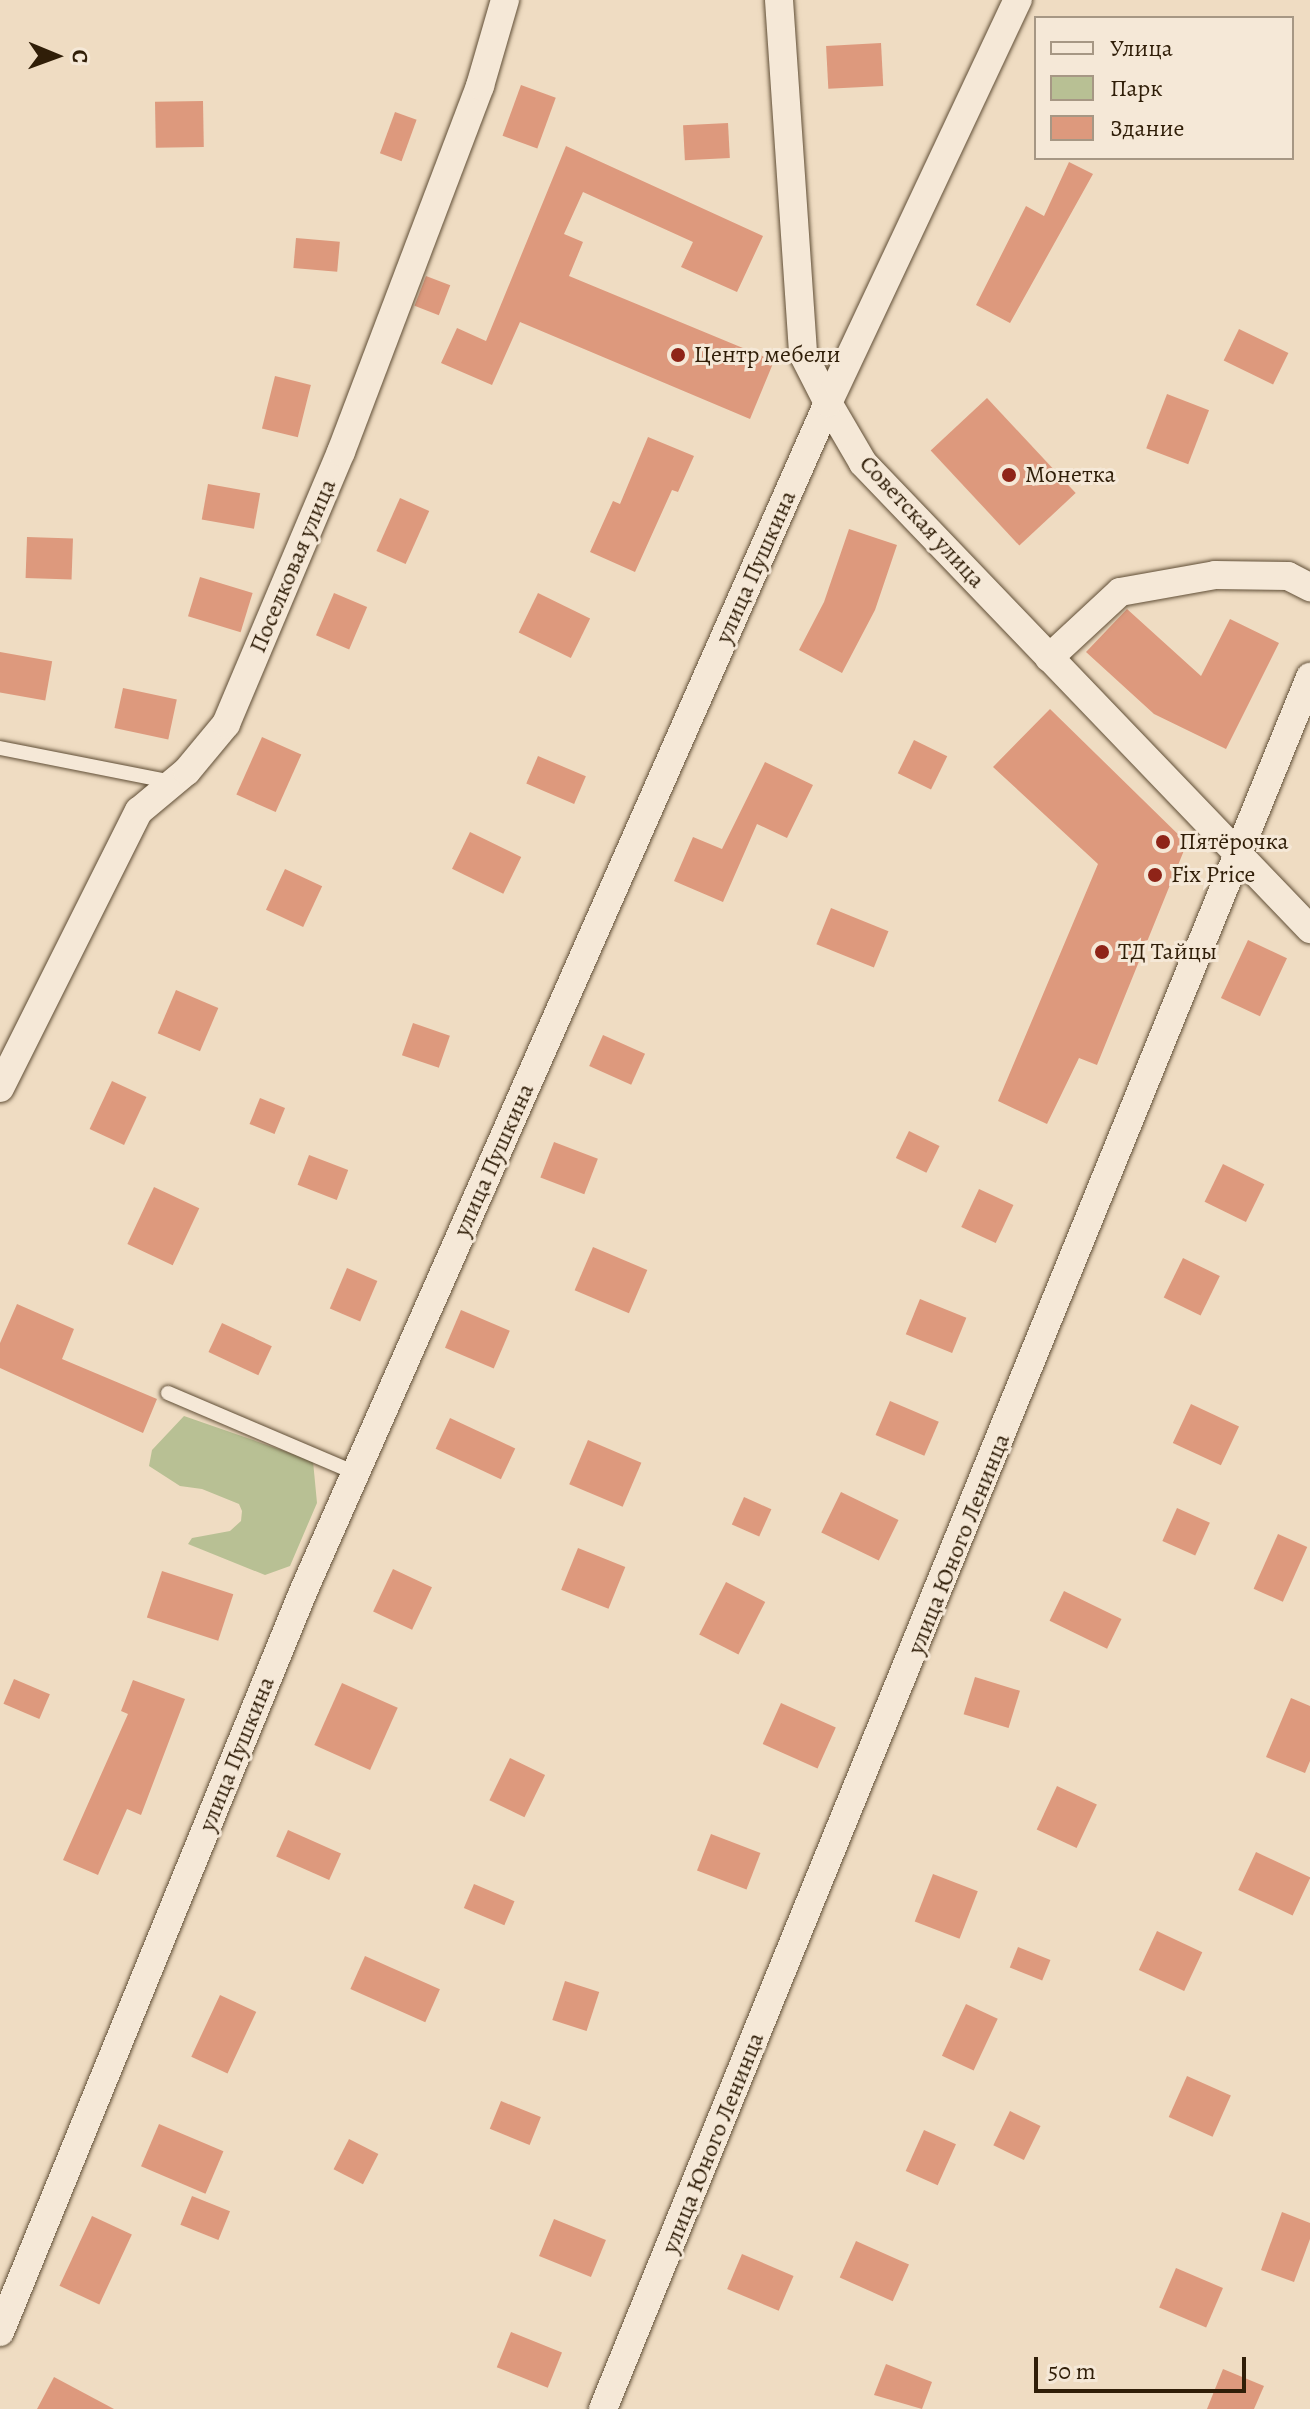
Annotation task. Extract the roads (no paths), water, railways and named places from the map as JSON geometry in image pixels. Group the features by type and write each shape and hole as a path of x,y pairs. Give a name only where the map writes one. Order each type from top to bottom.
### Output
{"street":[{"name":"Поселковая улица","path":"0,1088 139,811 173,782 226,724 341,452 480,86 505,0"},
{"name":"Советская улица","path":"779,0 803,354 828,403 863,463 1310,929"},
{"name":"улица Пушкина","path":"0,2332 356,1473 828,403 1018,0"},
{"path":"1049,658 1120,592 1215,575 1288,576 1310,587"},
{"name":"улица Юного Ленинца","path":"603,2409 927,1624 1235,852 1310,677"}],"lane":[{"path":"0,748 173,782"},
{"path":"168,1393 356,1473"}],"place":[{"name":"Центр мебели","path":"678,355"},
{"name":"Монетка","path":"1009,475"},
{"name":"Пятёрочка","path":"1163,842"},
{"name":"Fix Price","path":"1155,875"},
{"name":"ТД Тайцы","path":"1102,952"}]}
